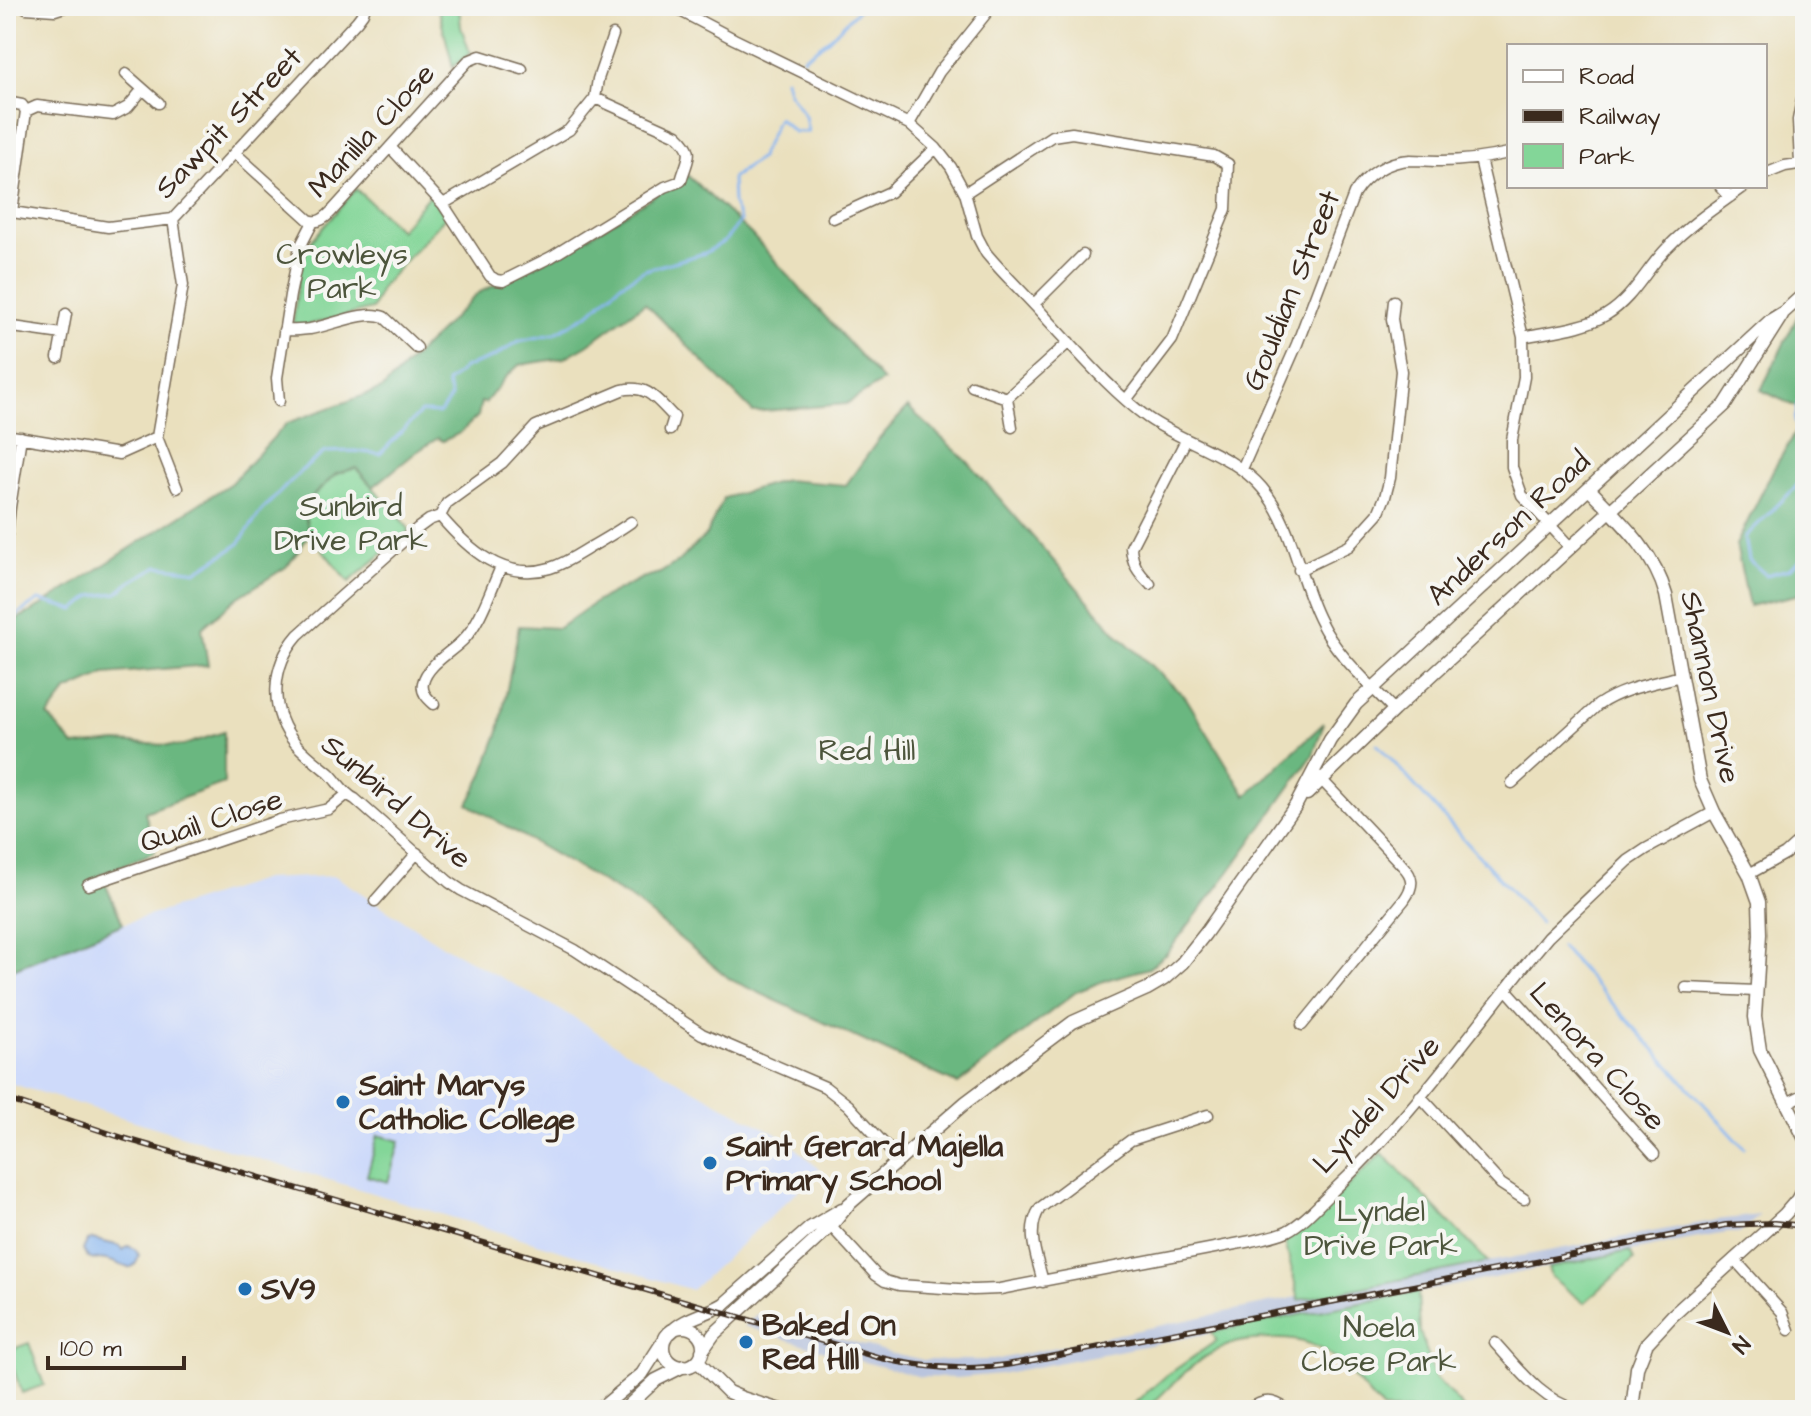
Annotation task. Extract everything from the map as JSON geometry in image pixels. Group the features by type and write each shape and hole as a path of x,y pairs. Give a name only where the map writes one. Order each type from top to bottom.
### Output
{"street":[{"path":"26,8 55,10 67,6"},
{"name":"Sawpit Street","path":"9,211 108,227 173,219 357,21 365,6"},
{"path":"671,6 909,124 936,148 965,193 977,236 986,253 1069,342 1126,400 1150,419 1242,469 1261,487 1288,531 1299,570 1325,631 1340,653 1394,710"},
{"path":"909,124 939,72 992,6"},
{"path":"443,204 569,130 595,98 613,35"},
{"name":"Manilla Close","path":"235,153 313,222 324,219 468,61 480,56 522,69"},
{"path":"126,74 159,103"},
{"path":"1767,173 1803,163 1798,120 1805,84"},
{"path":"26,111 37,106 113,115 128,107 143,89"},
{"path":"390,147 443,204 490,276 503,281 551,257 655,192 681,181 690,155 687,144 677,135 595,98"},
{"path":"6,102 22,105 26,111 9,211"},
{"path":"965,193 1052,136 1072,133 1214,156 1228,164 1226,209 1172,340 1126,400"},
{"path":"833,218 890,192 936,148"},
{"name":"Gouldian Street","path":"1242,469 1297,344 1360,184 1371,174 1397,162 1480,159 1507,153"},
{"path":"1480,159 1523,337 1524,377 1512,440 1512,467 1522,495 1571,548"},
{"path":"1722,188 1730,197"},
{"path":"1523,337 1604,316 1628,297 1666,248 1742,188"},
{"path":"173,219 183,285 157,437 177,488"},
{"path":"279,401 277,378 298,254 313,222"},
{"path":"1034,304 1083,255"},
{"name":"Anderson Road","path":"624,1410 656,1380 694,1359 714,1334 827,1222 966,1102 1066,1026 1147,989 1177,967 1205,934 1317,776 1338,727 1356,704 1771,320 1805,293"},
{"path":"1299,570 1349,546 1378,514 1385,497 1390,478 1401,371 1392,319 1394,301"},
{"name":"Anderson Road","path":"1317,776 1394,710 1716,413 1731,397 1784,312"},
{"path":"58,358 66,314"},
{"path":"284,330 311,329 371,314 379,315 417,348"},
{"path":"6,326 62,334"},
{"path":"1007,398 1069,342"},
{"path":"1670,415 1688,405 1726,370 1735,370 1742,380"},
{"path":"972,386 1007,398"},
{"name":"Sunbird Drive","path":"670,430 674,417 651,394 636,388 622,390 536,426 502,463 447,503 440,516 422,525 292,642 280,664 276,692 282,722 297,745 332,776 346,795 355,799 461,890 575,950 702,1034 812,1080 833,1092 900,1161"},
{"path":"1007,398 1012,427"},
{"path":"6,435 119,454 157,437"},
{"path":"6,542 21,437"},
{"path":"1150,584 1132,561 1131,547 1186,440"},
{"name":"Shannon Drive","path":"1589,489 1648,554 1662,580 1700,780 1755,888 1761,918 1755,1017 1760,1050 1805,1139"},
{"path":"440,516 474,552 501,567 522,572 552,568 631,522"},
{"path":"434,704 422,690 427,674 468,635 501,567"},
{"path":"1512,783 1598,705 1628,689 1681,676"},
{"path":"1302,1025 1404,900 1412,886 1408,871 1317,776"},
{"name":"Quail Close","path":"88,885 280,820 329,809 346,795"},
{"name":"Lyndel Drive","path":"827,1222 885,1281 899,1285 973,1290 1043,1282 1251,1241 1288,1230 1362,1162 1420,1096 1548,937 1628,861 1714,812"},
{"path":"1749,874 1785,854 1805,836"},
{"path":"375,901 417,853"},
{"path":"1686,988 1756,991"},
{"name":"Lenora Close","path":"1506,989 1654,1154"},
{"path":"1787,1103 1805,1094"},
{"path":"1420,1096 1501,1184 1524,1199"},
{"path":"1043,1282 1031,1233 1034,1217 1040,1208 1131,1140 1208,1115"},
{"path":"1632,1410 1637,1368 1647,1343 1790,1209 1805,1185"},
{"name":"Anderson Road","path":"599,1410 642,1374 668,1335 682,1322 724,1304 810,1228 827,1222"},
{"path":"1734,1259 1782,1312 1789,1330"},
{"path":"681,1327 693,1329 701,1339 694,1359 676,1365 667,1357 664,1346 668,1335 681,1327"},
{"path":"1495,1343 1540,1390 1559,1404 1577,1410"},
{"path":"694,1359 728,1392 775,1409"},
{"path":"1248,1410 1269,1401 1288,1410"}],"shaded area":[{"name":"Saint Marys Catholic College","path":"335,876 438,943 580,1021 627,1052 785,1138 820,1170 692,1290 6,1082 6,972 123,924 264,879"},
{"path":"1760,1215 1740,1233 1682,1241 1000,1374 921,1377 744,1326 757,1314 924,1360 994,1360 1298,1297 1299,1300 1488,1262"}],"green space":[{"path":"433,6 459,6 461,27 470,53 453,67 439,11"},
{"path":"687,175 751,234 883,381 846,404 753,412 645,303 564,358 519,365 485,403 481,402 478,416 460,433 443,441 438,438 373,487 356,468 336,474 303,505 309,534 286,567 237,598 202,628 208,665 105,674 67,691 48,716 74,746 117,742 181,746 224,732 224,783 145,812 155,852 101,874 123,924 6,972 6,624 33,611 231,483 287,423 382,389 478,293 566,251"},
{"name":"Crowleys Park","path":"356,189 400,230 429,195 446,216 382,286 372,309 299,327 293,322 302,252"},
{"path":"1805,301 1805,411 1761,390"},
{"name":"Red Hill","path":"908,407 968,462 1117,634 1186,698 1246,796 1324,723 1313,755 1167,953 1149,968 1076,992 958,1084 731,980 633,900 468,804 499,731 519,626 559,628 597,601 642,578 660,573 679,561 706,535 724,498 785,480 846,485 879,439"},
{"path":"1805,417 1805,590 1800,594 1749,606 1736,545 1773,470"},
{"name":"Sunbird Drive Park","path":"356,468 410,530 349,582 309,534 302,505 336,474"},
{"path":"378,1135 400,1141 388,1182 367,1176"},
{"name":"Lyndel Drive Park","path":"1382,1153 1488,1262 1299,1300 1285,1242"},
{"path":"1630,1251 1634,1259 1584,1303 1551,1277 1548,1268"},
{"name":"Noela Close Park","path":"1418,1292 1420,1332 1435,1377 1465,1410 1383,1410 1348,1371 1323,1350 1294,1340 1262,1339 1235,1343 1210,1354 1146,1410 1126,1410 1166,1376 1216,1341 1211,1332"},
{"path":"29,1343 44,1385 22,1393 7,1351"}],"water":[{"path":"92,1239 120,1246 123,1250 128,1246 135,1249 139,1255 137,1262 134,1266 126,1267 91,1259 83,1250 87,1241"}],"waterway":[{"path":"803,58 828,40 862,6"},
{"path":"6,631 10,619 39,600 75,610 92,596 117,593 158,566 197,571 238,545 261,511 325,452 380,454 421,412 440,413 451,397 447,383 464,368 494,357 519,341 554,334 590,313 621,284 645,270 705,253 725,241 740,221 733,204 732,178 760,158 778,118 794,132 808,132 805,116 788,91 785,79"},
{"path":"1805,384 1795,420 1805,451"},
{"path":"1805,469 1796,487 1745,537 1749,560 1766,575 1789,569 1805,556"},
{"path":"1377,744 1540,923"},
{"path":"1561,947 1744,1148"},
{"path":"1798,1211 1802,1216"}],"railway":[{"path":"6,1099 123,1138 877,1357 947,1368 982,1368 1018,1363 1726,1225 1774,1223 1805,1226"}],"place":[{"name":"Saint Marys Catholic College","path":"343,1102"},
{"name":"Saint Gerard Majella Primary School","path":"710,1163"},
{"name":"SV9","path":"245,1289"},
{"name":"Baked On Red HIll","path":"746,1342"}]}
